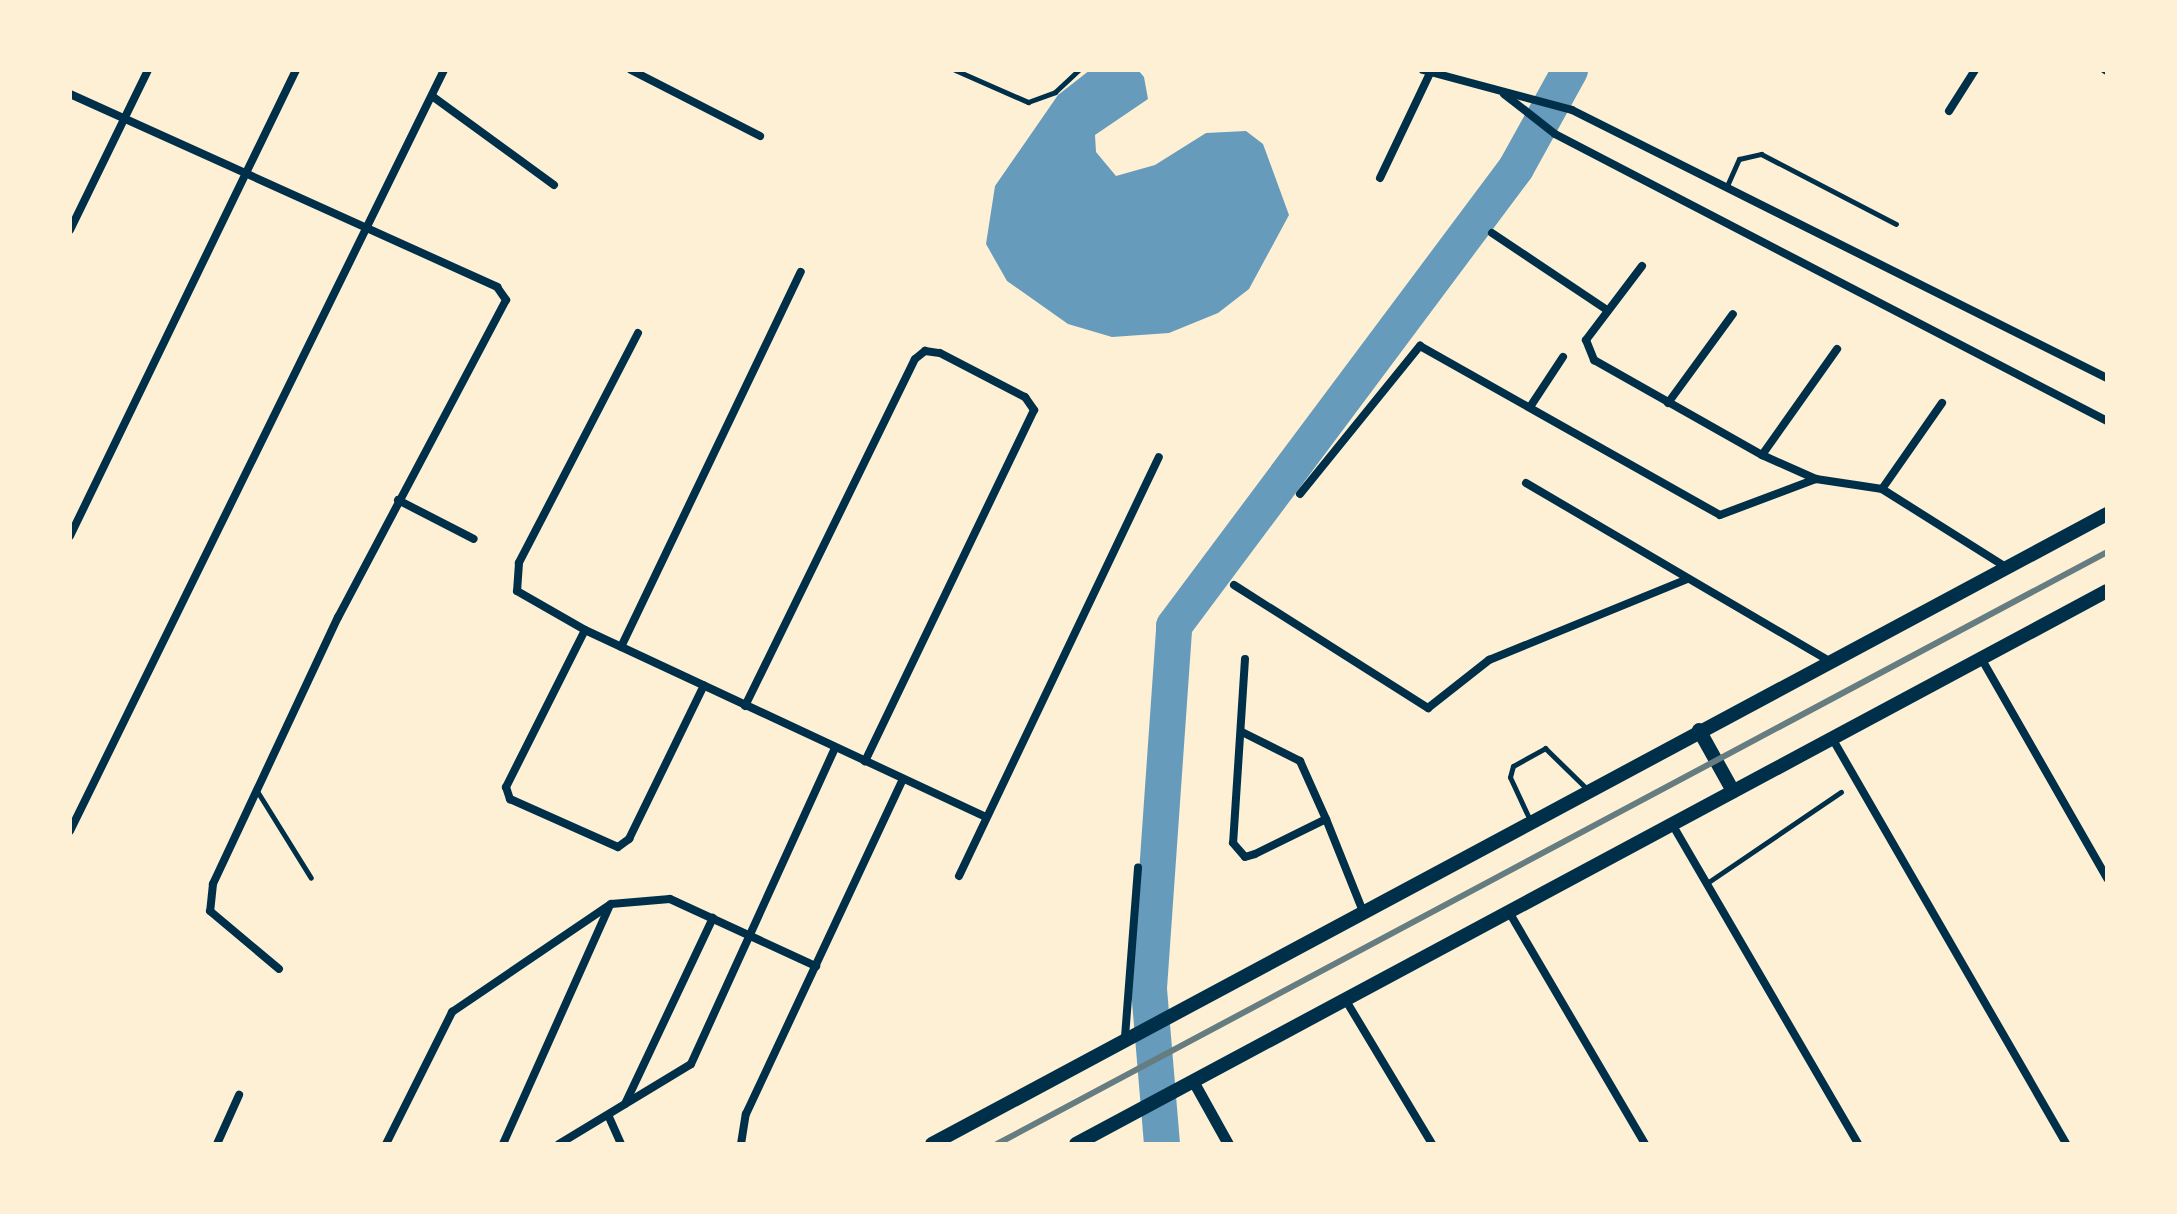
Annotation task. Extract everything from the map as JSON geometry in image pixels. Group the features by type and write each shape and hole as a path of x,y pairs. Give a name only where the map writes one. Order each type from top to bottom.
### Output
{"main road":[{"path":"932,1144 1529,818 2107,514"},
{"path":"1076,1144 2107,591"},
{"path":"1699,730 1733,791"}],"street":[{"path":"70,230 148,70"},
{"path":"70,536 296,70"},
{"path":"70,831 370,228 444,70"},
{"path":"631,70 760,136"},
{"path":"1949,111 1975,70"},
{"path":"1380,178 1428,71 1547,103 1572,110 2107,378"},
{"path":"1501,91 1555,134 2107,421"},
{"path":"70,94 497,287 506,300 398,500 208,899 220,924 279,969"},
{"path":"432,96 554,185"},
{"path":"1492,233 1607,310"},
{"path":"1642,266 1607,310 1586,351 1668,403 1762,455 1816,479 1882,489 2006,567"},
{"path":"621,647 801,272"},
{"path":"1668,403 1733,314"},
{"path":"638,333 515,575 517,591 585,630 986,817"},
{"path":"1300,494 1420,346 1720,515 1816,479"},
{"path":"1762,455 1837,349"},
{"path":"745,706 915,359 925,351 940,353 1025,397 1034,410 865,761"},
{"path":"1530,407 1563,357"},
{"path":"1882,489 1942,403"},
{"path":"959,876 1159,457"},
{"path":"1526,483 1829,661"},
{"path":"398,500 474,539"},
{"path":"1234,585 1428,708 1489,660 1687,579"},
{"path":"585,630 506,787 510,799 618,847 629,839 704,685"},
{"path":"1981,658 2107,878"},
{"path":"1245,659 1238,852 1255,854 1326,819"},
{"path":"1242,732 1300,761 1362,909"},
{"path":"1831,737 2066,1144"},
{"path":"559,1144 609,1117 691,1064 835,748"},
{"path":"741,1144 746,1114 903,779"},
{"path":"1672,824 1856,1141"},
{"path":"1131,1034 1138,867"},
{"path":"386,1144 452,1012 611,904 670,899 816,966"},
{"path":"503,1144 611,904"},
{"path":"1509,912 1645,1144"},
{"path":"625,1104 713,918"},
{"path":"1345,998 1432,1144"},
{"path":"1193,1081 1228,1144"},
{"path":"217,1144 239,1095"},
{"path":"609,1117 621,1144"}],"lane":[{"path":"955,70 1028,102 1055,92 1079,70"},
{"path":"1725,188 1739,159 1761,154 1896,224"},
{"path":"1529,818 1510,777 1513,766 1545,748 1587,789"},
{"path":"257,791 311,878"},
{"path":"1707,883 1841,792"},
{"path":"1846,1144 1856,1141"}],"water":[{"path":"1090,70 1138,70 1144,77 1148,99 1095,135 1096,152 1116,176 1155,165 1206,133 1246,131 1263,144 1289,215 1249,289 1218,313 1169,333 1112,337 1068,324 1007,281 986,244 995,186 1058,95"}],"waterway":[{"path":"1162,1144 1149,988 1174,626 1516,168 1570,70"}],"railway":[{"path":"997,1144 2107,552"}]}
